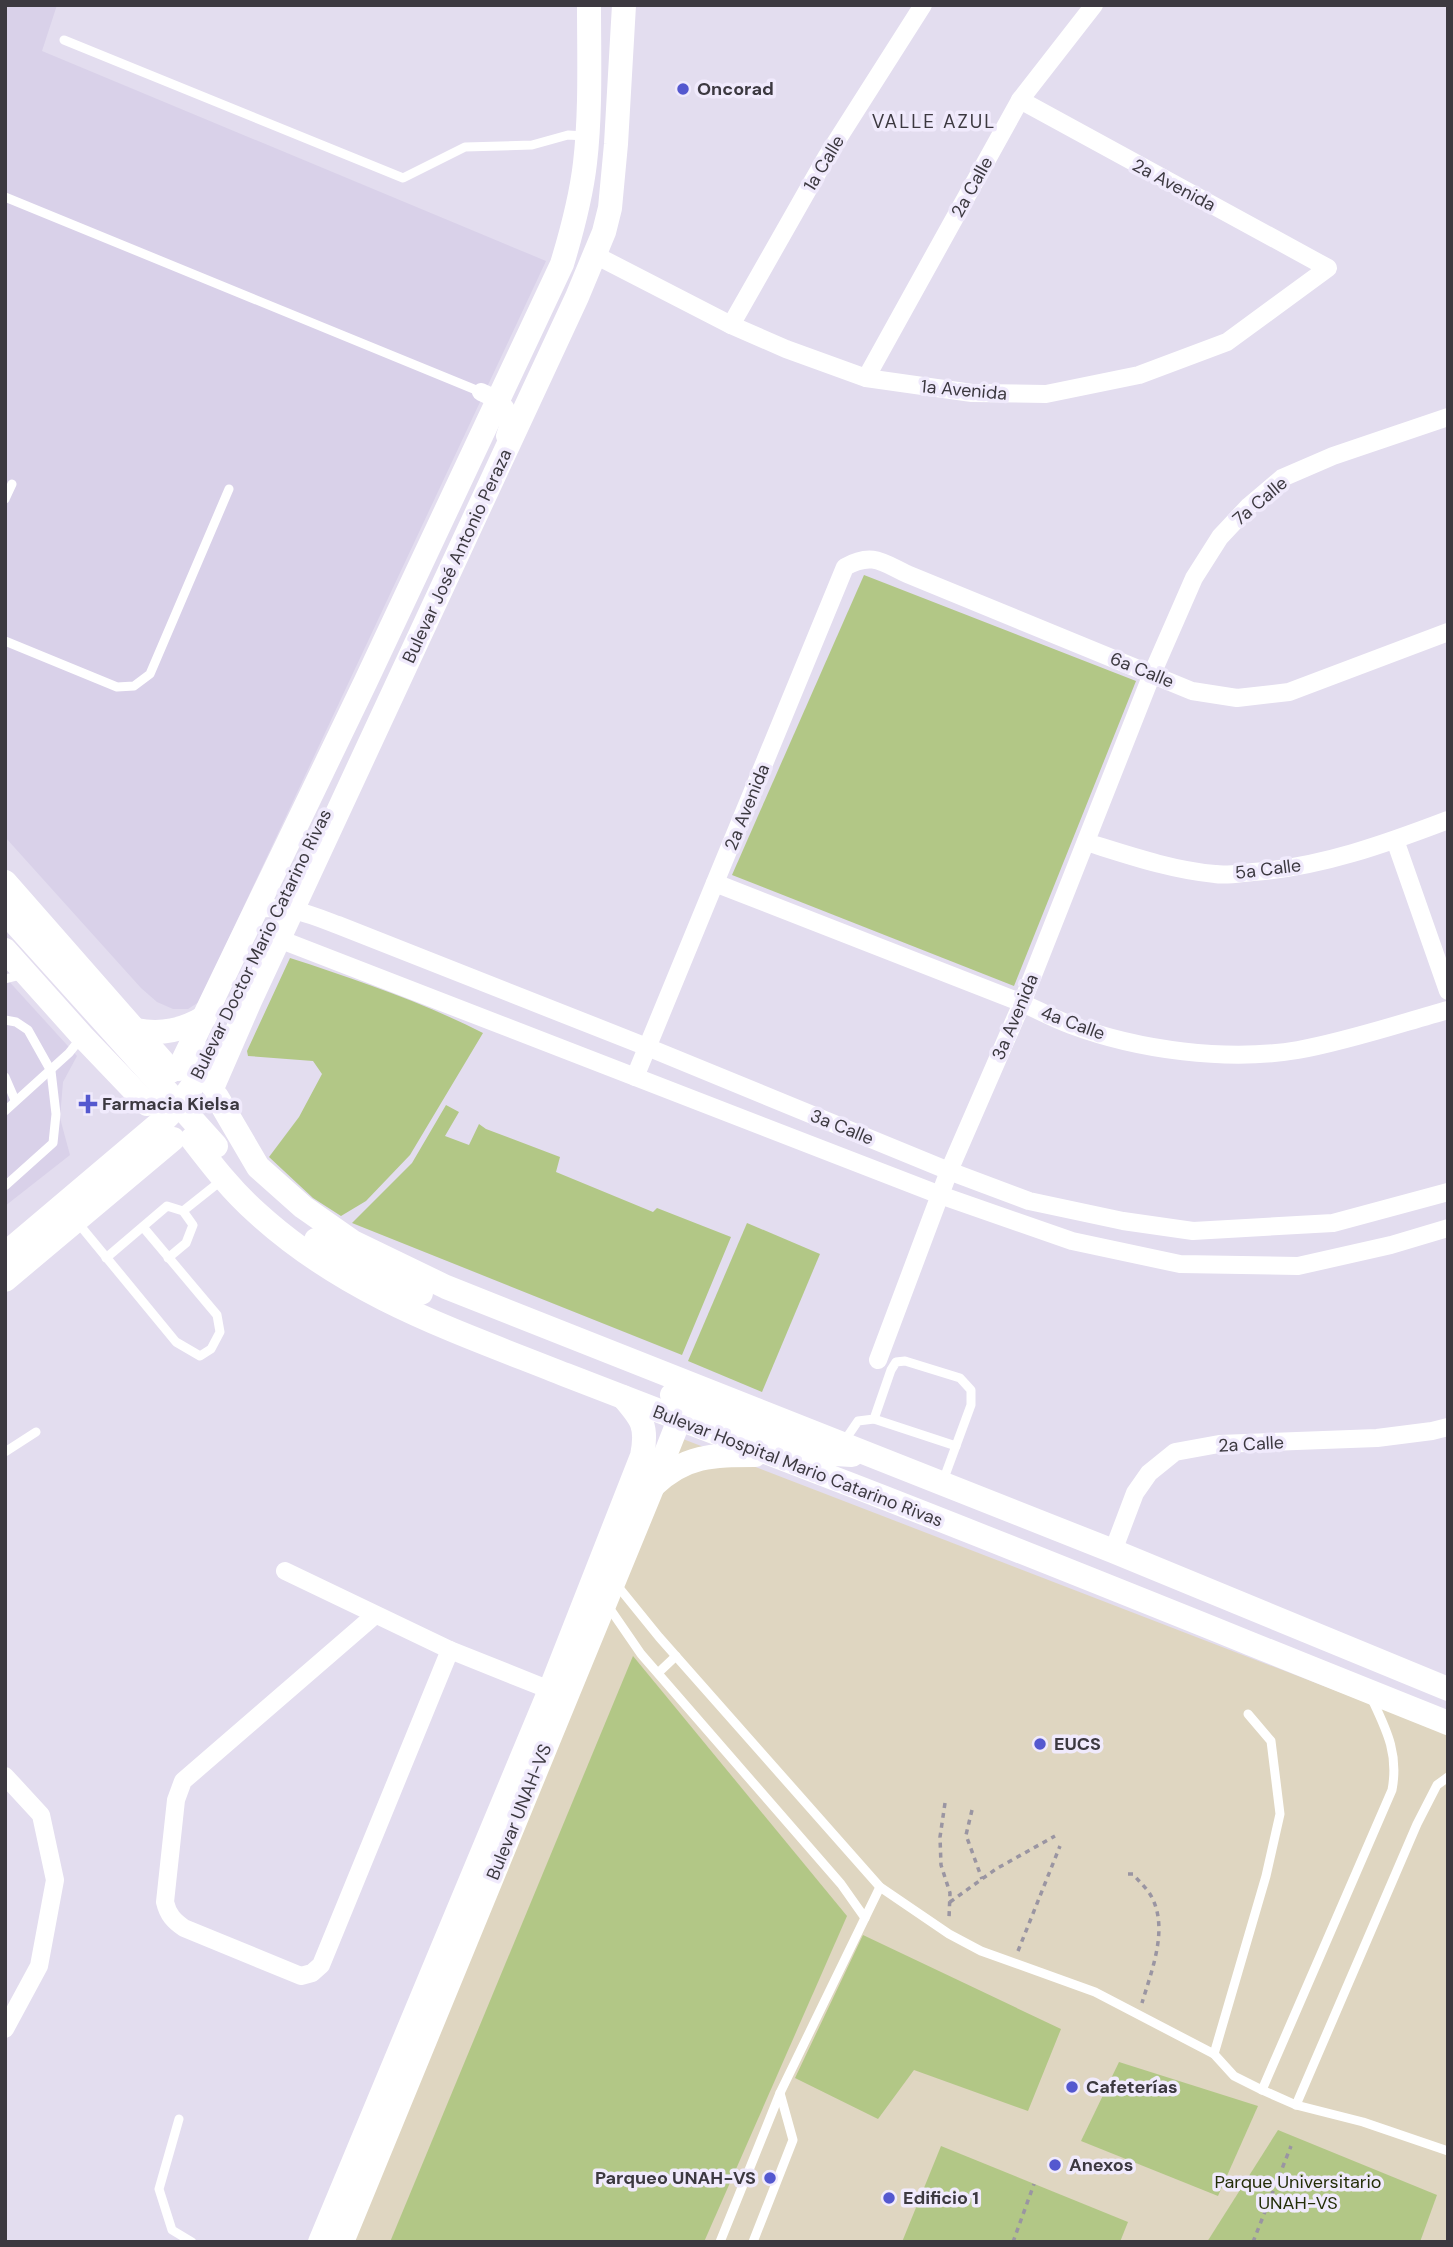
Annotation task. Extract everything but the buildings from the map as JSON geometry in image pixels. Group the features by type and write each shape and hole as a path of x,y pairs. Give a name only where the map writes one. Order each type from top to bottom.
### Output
{"main road":[{"name":"Bulevar José Antonio Peraza","path":"175,1070 205,1017 365,683 491,396 562,264 577,213 587,136 589,5"},
{"name":"Bulevar José Antonio Peraza","path":"215,1092 250,1001 604,233 610,208 616,144 624,5"},
{"path":"364,725 365,683"},
{"path":"364,725 392,695"},
{"name":"Bulevar Doctor Mario Catarino Rivas","path":"5,1254 167,1117 185,1099 198,1080 364,725"},
{"path":"5,882 175,1070"},
{"name":"Bulevar Hospital Mario Catarino Rivas","path":"5,912 254,1188 312,1238 364,1269 399,1284 818,1453"},
{"path":"5,950 16,977 82,1036 148,1109 154,1126 162,1134 182,1139 202,1135 216,1118 218,1108 215,1092 198,1072 175,1070 154,1083 148,1109 5,1232"},
{"path":"136,1030 160,1033 172,1031 205,1017"},
{"name":"Bulevar Hospital Mario Catarino Rivas","path":"215,1092 258,1167 303,1207 353,1242 446,1287 1113,1551 1448,1689"},
{"path":"5,1280 182,1139"},
{"name":"Bulevar Hospital Mario Catarino Rivas","path":"182,1139 255,1211 291,1242 337,1274 386,1301 679,1420 1448,1723"},
{"name":"Bulevar UNAH-VS","path":"320,2242 430,2002 497,1841 610,1592 679,1420 679,1379"},
{"name":"Bulevar UNAH-VS","path":"497,1841 550,1690 642,1456 645,1428 641,1419 622,1397"},
{"path":"818,1453 870,1456"},
{"path":"818,1453 857,1488"},
{"path":"653,1486 677,1466 696,1459 717,1455 771,1455"},
{"name":"Bulevar UNAH-VS","path":"342,2242 430,2002"}],"street":[{"name":"1a Calle","path":"731,325 827,156 923,5"},
{"name":"2a Calle","path":"866,378 1020,100 1094,5"},
{"name":"2a Avenida","path":"1020,100 1328,268"},
{"name":"1a Avenida","path":"595,255 763,340 866,378 972,393 1046,394 1139,375 1227,342 1328,268"},
{"path":"479,509 508,428 509,414 491,396"},
{"name":"7a Calle","path":"1152,674 1194,579 1220,537 1249,506 1282,478 1333,456 1448,416"},
{"name":"6a Calle","path":"845,567 860,559 879,560 907,575 1192,691 1237,698 1289,692 1448,632"},
{"name":"2a Avenida","path":"635,1077 845,567"},
{"name":"3a Avenida","path":"878,1360 949,1171 1022,1003 1152,674"},
{"name":"5a Calle","path":"1086,842 1156,863 1217,875 1324,862 1448,820"},
{"path":"1395,840 1448,991"},
{"name":"4a Calle","path":"715,883 1022,1003 1071,1025 1129,1042 1186,1051 1238,1055 1295,1050 1336,1042 1448,1010"},
{"name":"3a Calle","path":"257,909 277,906 293,909 338,925 1029,1201 1123,1222 1193,1231 1333,1223 1448,1192"},
{"name":"3a Calle","path":"279,939 940,1195 1072,1241 1180,1264 1298,1266 1391,1245 1448,1228"},
{"name":"2a Calle","path":"1113,1551 1135,1493 1149,1473 1175,1452 1219,1444 1377,1438 1448,1427"},
{"path":"285,1571 450,1650 550,1690"},
{"path":"375,1615 183,1781 176,1800 165,1902 168,1913 184,1928 301,1976 312,1973 321,1965 450,1650"},
{"path":"5,1776 41,1815 55,1880 38,1966 5,2029"}],"lane":[{"path":"64,40 403,177 465,147 532,145 569,135 587,136"},
{"path":"5,197 491,396"},
{"path":"5,499 12,484"},
{"path":"5,640 117,687 134,686 150,674 229,489"},
{"path":"5,1020 16,1022 28,1030 51,1071 56,1114 53,1143 5,1186"},
{"path":"5,1111 51,1071 82,1036"},
{"path":"5,1077 15,1100"},
{"path":"183,1211 223,1179"},
{"path":"106,1258 167,1206 183,1211 193,1225 186,1242 168,1258"},
{"path":"77,1222 176,1342 200,1356 211,1349 220,1332 217,1315 143,1227"},
{"path":"874,1419 896,1362 905,1361 960,1378 971,1390 971,1405 942,1483"},
{"path":"842,1444 858,1420 874,1419 956,1446"},
{"path":"5,1452 36,1432"},
{"path":"610,1592 676,1656 880,1887 949,1934 981,1951 1095,1992 1214,2054 1234,2076 1296,2105 1363,2122 1448,2151"},
{"path":"610,1592 641,1654 841,1884 864,1918"},
{"path":"658,1673 676,1656"},
{"path":"1262,2090 1392,1790 1394,1754 1386,1728 1369,1692"},
{"path":"1214,2054 1266,1876 1280,1814 1270,1741 1248,1714"},
{"path":"1296,2105 1416,1824 1437,1785 1448,1777"},
{"path":"720,2242 780,2092 880,1887"},
{"path":"753,2242 793,2140 780,2092"},
{"path":"179,2119 159,2189 172,2230 192,2242"}],"path":[{"path":"945,1803 940,1851 941,1865 950,1893 949,1934"},
{"path":"972,1810 966,1835 982,1879"},
{"path":"950,1902 996,1869 1055,1836"},
{"path":"1013,1963 1060,1846"},
{"path":"1128,1874 1133,1874 1149,1893 1156,1912 1159,1933 1154,1965 1139,2015"},
{"path":"1253,2242 1291,2146"},
{"path":"1013,2242 1034,2184"}],"shaded area":[{"path":"5,5 57,5 42,51 546,261 199,1002 188,1009 173,1009 157,1002 141,988 5,837"},
{"path":"5,977 77,1056 63,1082 60,1118 70,1155 5,1206"},
{"path":"683,1439 1448,1734 1448,2242 348,2242"}],"green space":[{"path":"864,575 1136,681 1014,986 732,875"},
{"path":"290,958 388,992 483,1033 410,1155 366,1201 341,1216 313,1198 269,1157 299,1117 322,1074 313,1061 248,1056 247,1051"},
{"path":"446,1105 459,1112 445,1136 469,1145 479,1124 560,1157 556,1172 653,1212 657,1208 731,1237 682,1355 352,1223 412,1163"},
{"path":"747,1223 820,1254 762,1392 688,1361"},
{"path":"633,1656 847,1916 704,2242 390,2242"},
{"path":"863,1935 1061,2029 1028,2111 914,2070 878,2119 795,2078"},
{"path":"1119,2062 1258,2106 1218,2196 1081,2141"},
{"name":"Parque Universitario UNAH-VS","path":"1278,2130 1437,2195 1420,2242 1207,2242"},
{"path":"941,2146 1128,2222 1120,2242 902,2242"}],"place":[{"name":"Oncorad","path":"683,89"},
{"name":"Farmacia Kielsa","path":"88,1104"},
{"name":"EUCS","path":"1040,1744"},
{"name":"Cafeterías","path":"1072,2087"},
{"name":"Anexos","path":"1055,2165"},
{"name":"Parqueo UNAH-VS","path":"770,2178"},
{"name":"Edificio 1","path":"889,2198"}],"district":[{"name":"VALLE AZUL","path":"934,121"}]}
